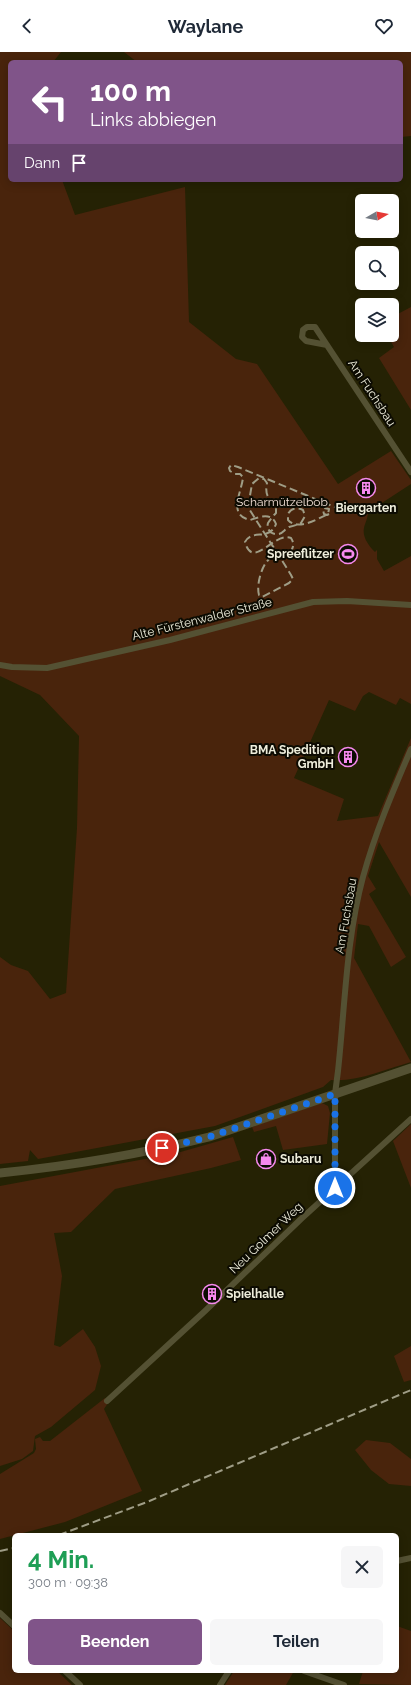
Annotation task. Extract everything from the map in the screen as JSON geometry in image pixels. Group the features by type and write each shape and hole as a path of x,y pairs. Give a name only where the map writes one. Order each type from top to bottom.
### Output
{"main road":[{"path":"0,1174 35,1170 178,1145 209,1137 411,1068"}],"street":[{"name":"Am Fuchsbau","path":"327,345 306,341 302,337 303,330 307,327 315,327 327,345 411,472"},
{"name":"Alte Fürstenwalder Straße","path":"0,665 12,667 47,668 170,640 313,602 347,601 411,605"},
{"name":"Am Fuchsbau","path":"335,1094 352,929 362,879 382,818 411,749"},
{"path":"335,1094 335,1188"},
{"name":"Neu Golmer Weg","path":"107,1401 411,1119"},
{"path":"399,1561 411,1558"},
{"path":"0,1613 12,1624"},
{"path":"67,1673 80,1685"},
{"path":"220,1685 228,1673"},
{"path":"310,1673 344,1685"}],"green space":[{"name":"Scharmützelbob","path":"0,52 61,52 55,60 8,60 8,182 63,182 75,215 185,187 189,322 236,359 257,364 338,484 391,451 411,480 411,484 368,512 364,526 364,535 368,544 375,552 377,550 377,559 384,571 411,556 411,704 400,698 396,705 369,692 363,696 355,711 329,700 294,778 344,799 337,821 378,816 411,738 411,897 379,842 368,876 376,889 369,894 406,957 391,967 369,926 358,924 354,958 411,1062 362,1077 331,1080 323,1087 215,1126 38,1159 30,1150 28,1161 0,1164 0,957 11,965 28,971 50,999 66,993 77,828 79,736 40,695 0,676"},
{"path":"124,52 411,52 411,136 403,137 403,60 134,60"},
{"path":"411,307 411,410 379,358 394,347 391,342 399,342 399,313"},
{"path":"322,1103 328,1106 330,1113 327,1144 283,1150 276,1126 254,1132 252,1127"},
{"path":"411,1124 411,1188 393,1141"},
{"path":"233,1137 241,1160 115,1189 71,1232 54,1233 62,1276 54,1345 60,1347 83,1329 95,1347 101,1366 95,1390 51,1427 35,1436 33,1451 22,1459 0,1466 0,1186 177,1153"},
{"path":"411,1346 411,1380 404,1382 394,1356"},
{"path":"105,1398 108,1403 104,1409 142,1491 65,1522 23,1533 12,1533 12,1536 0,1539 0,1474 34,1453 36,1449 35,1439 40,1437 43,1441 50,1441"},
{"path":"366,1440 390,1443 411,1459 411,1486 389,1484 371,1470 355,1450"},
{"path":"0,1618 12,1629 12,1673 59,1673 72,1685 0,1685"},
{"path":"399,1627 411,1631 411,1685 359,1684 362,1673 399,1673"},
{"path":"233,1673 293,1673 286,1685 225,1685"}],"railway":[{"path":"329,514 327,515 324,514 324,508 329,509 328,514 324,516 319,519 308,523 302,524 297,524 288,520 288,514 291,510 303,510 305,516 301,523 300,524 298,524 296,525 289,527 280,533 274,534 270,532 269,530 268,528 268,523 272,518 273,517 274,515 276,513 276,504 267,495 267,483 264,479 259,478 252,484 248,507 253,516 259,524 264,533 270,541 275,549 280,558 286,566 293,579 289,583 262,597 259,595 258,586 265,564 272,557 277,555 279,555 291,551 293,543 291,538 284,537 278,540 271,544 259,552 253,553 249,550 245,542 248,538 256,535 261,534 265,534 269,532 273,529 276,524 272,518 265,516 257,518 254,519 250,520 243,517 239,513 237,508 243,477 240,474 235,474 230,471 229,468 231,465 238,467 342,510"},
{"path":"64,1533 147,1502 411,1390"},
{"path":"0,1551 12,1548"}],"place":[{"name":"Biergarten","path":"366,488"},
{"name":"Spreeflitzer","path":"348,554"},
{"name":"BMA Spedition GmbH","path":"348,757"},
{"name":"Subaru","path":"266,1159"},
{"name":"Spielhalle","path":"212,1294"}],"route":[{"path":"162,1148 209,1137 335,1094 335,1188"}]}
